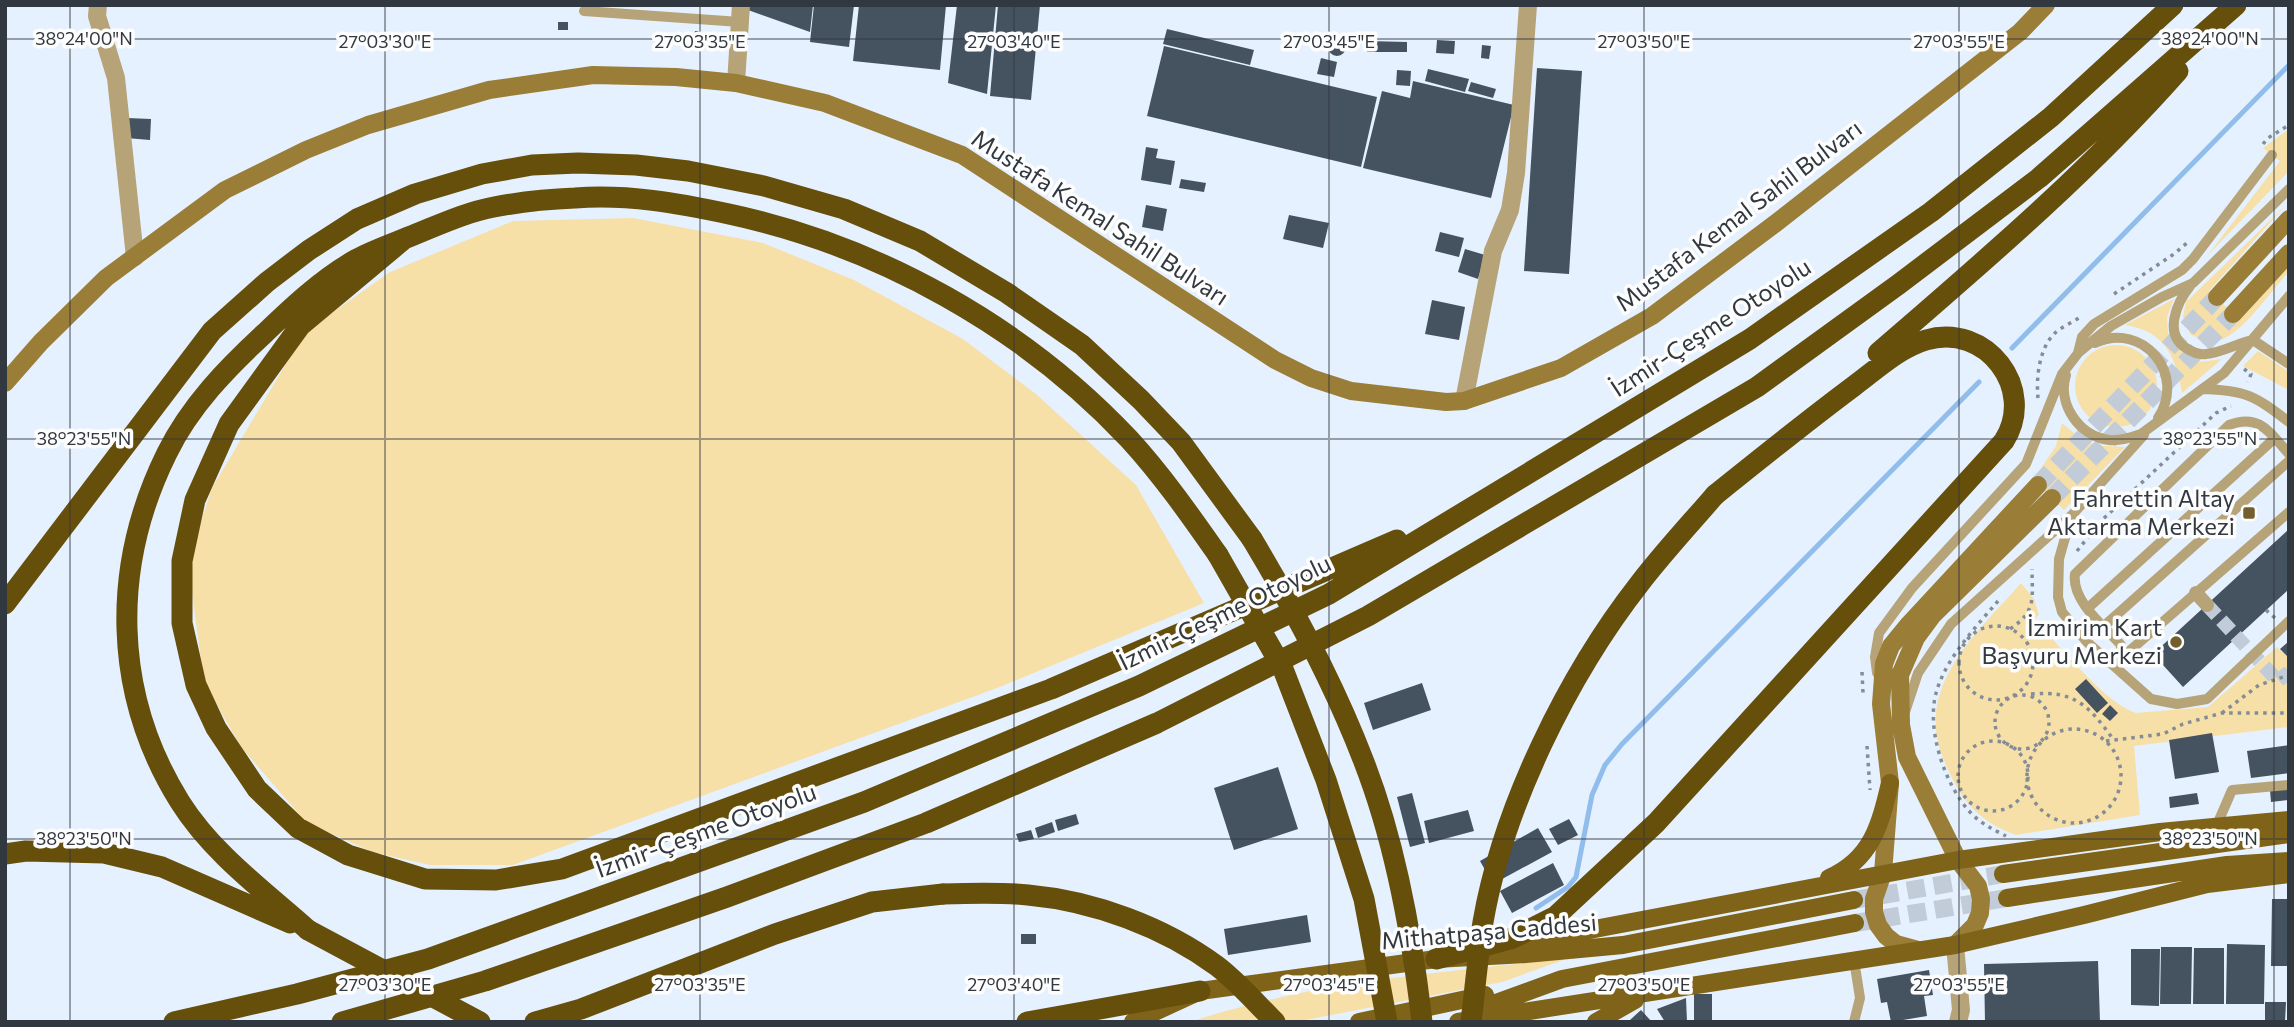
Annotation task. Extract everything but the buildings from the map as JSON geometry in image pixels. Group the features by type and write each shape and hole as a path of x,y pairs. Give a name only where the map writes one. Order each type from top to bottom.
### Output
{"highway":[{"name":"İzmir-Çeşme Otoyolu","path":"174,1022 297,994 428,959 864,802 1139,686 1329,594 1750,339 1931,212 2051,117 2173,5"},
{"path":"1471,1022 1483,921 1496,868 1520,794 1587,660 1639,584 1716,495 2042,211 2154,99 2234,8"},
{"path":"342,1022 485,981 727,897 926,823 1157,723 1368,616 1757,387 2039,178 2234,8"},
{"path":"5,604 212,331 267,282 356,219 415,194 482,174 532,165 578,163 636,165 688,171 764,186 844,209 920,241 1007,293 1082,345 1181,442 1252,539 1300,625 1364,761 1378,802 1400,890 1422,1022"},
{"path":"308,930 209,843 180,802 161,767 140,713 130,672 125,614 129,574 143,513 168,452 191,413 230,365 306,295 356,260 455,219 492,207 577,198 629,198 682,204 771,223 835,245 909,277 984,319 1059,374 1127,437 1177,495 1218,555 1283,669 1317,755 1364,899 1387,1022"},
{"path":"403,240 300,326 229,424 195,500 182,561 182,623 196,685 216,727 257,789 298,828 348,855 425,879 496,880 562,869 1051,689 1470,509"},
{"path":"1436,960 1513,938 1556,916 1656,823 2004,441 2014,412 2011,382 2001,364 1981,345 1957,338 1927,339 1891,358 1716,495"},
{"path":"5,855 26,851 104,853 162,867 308,930 480,1022"},
{"path":"535,1022 581,1009 775,934 872,902 943,894 1029,895 1070,901 1110,913 1185,945 1218,967 1275,1022"},
{"path":"1027,1022 1200,991"}],"main road":[{"name":"Mustafa Kemal Sahil Bulvarı","path":"5,383 41,342 97,287 225,190 306,150 368,125 489,90 593,75 676,77 736,83 825,103 962,155 1275,360 1311,378 1352,391 1430,401 1464,401 1561,368 1652,316 1776,223 2020,32 2046,5"},
{"path":"2217,297 2289,219"},
{"path":"2234,314 2289,253"},
{"path":"1918,950 1896,944 1886,936 1878,925 1874,912 1874,899 1883,873 1890,783 1881,704 1884,664 1891,646 1909,624 2038,485"},
{"path":"1955,945 1975,925 1980,913 1981,899 1978,886 1958,860 1907,757 1900,726 1900,675 1916,638 1933,615 2052,498"},
{"path":"1800,890 1845,870 1868,848 1880,823 1890,783"},
{"path":"1436,960 1958,860 2160,832 2289,820"},
{"path":"2003,874 2289,834"},
{"path":"2007,898 2227,865 2289,861"},
{"path":"1458,1022 1955,945 2207,884 2289,874"},
{"name":"Mithatpaşa Caddesi","path":"1133,1022 1200,991 1436,960 1623,944 1854,900"},
{"name":"Mithatpaşa Caddesi","path":"1447,1022 1562,979 1855,923"},
{"path":"1359,1022 1562,979"},
{"path":"1596,1022 1647,994"}],"street":[{"path":"98,5 97,16 116,78 135,257"},
{"path":"1464,401 1493,251 1510,211 1516,173 1528,5"},
{"path":"736,83 740,13"},
{"path":"2196,593 2207,605"},
{"path":"1955,945 1961,1010 1958,1022"}],"lane":[{"path":"584,11 740,13"},
{"path":"2079,352 2082,337 2094,324 2182,270 2193,259 2272,155"},
{"path":"2253,340 2207,354 2189,350 2177,341 2174,332 2175,318 2181,297 2193,283 2289,189"},
{"path":"1881,704 1875,657 1879,633 1912,588 2026,464 2062,374 2079,352 2111,326 2193,283"},
{"path":"1900,726 1918,673 1951,624 2072,515 2154,424 2163,411 2167,379 2162,364 2152,351 2139,342 2123,337 2107,337 2079,352 2069,365 2064,389 2070,413 2079,426 2093,435 2109,440 2125,440 2141,434 2154,424 2224,373 2289,296"},
{"path":"2253,340 2289,364"},
{"path":"2202,389 2233,389 2256,397 2289,422"},
{"path":"2117,662 2121,645 2081,600 2074,584 2075,575 2229,425 2242,420 2254,421 2265,427 2289,454"},
{"path":"2088,608 2275,438"},
{"path":"2104,626 2289,461"},
{"path":"2117,662 2289,512"},
{"path":"2072,515 2059,559 2058,597 2062,612 2087,642 2117,662 2151,699 2177,704 2207,699 2289,621"},
{"path":"2215,828 2232,790 2289,785"},
{"path":"1854,960 1860,998 1854,1022"}],"path":[{"path":"2010,629 2022,621 2033,606 2032,564"},
{"path":"2025,695 2038,700 2048,713 2049,722 2043,740 2029,760 2027,778 2024,793 2006,808 1983,810 1964,796 1958,774 1961,762 1968,752 1977,745 1988,742 2000,742 2011,747 2028,748 2043,740 2066,730 2094,734 2106,741 2115,753 2120,766 2121,781 2113,801 2098,817 2085,822 2070,824 2058,821 2037,806 2030,795 2027,778 2024,761 2011,747 1999,736 1995,722 1999,707 2011,697 2021,691 2029,681 2033,657 2029,645 2021,635 1998,626 1986,627 1975,633 1960,652 1961,676 1967,686 1987,699 1999,700 2011,697 2025,695 2054,694 2076,700 2093,712 2113,740"},
{"path":"2222,713 2259,685 2289,675"},
{"path":"2106,741 2163,734 2183,724 2222,713 2289,713"}],"shaded area":[{"path":"2289,129 2289,171 2207,256 2280,161 2263,148"},
{"path":"2284,207 2209,291 2238,318 2289,265 2289,271 2236,331 2217,341 2203,340 2190,334 2183,317 2186,302"},
{"path":"633,218 763,243 854,280 963,339 1036,394 1136,485 1204,603 997,688 513,865 430,865 372,852 306,822 241,747 204,682 188,562 212,488 305,332 390,272 513,221"},
{"path":"2174,299 2167,317 2168,333 2177,348 2199,362 2222,359 2182,393 2176,368 2166,348 2150,333 2125,325"},
{"path":"2116,345 2132,348 2145,357 2154,370 2157,386 2154,402 2145,415 2132,424 2116,427 2100,424 2087,415 2078,402 2075,386 2078,370 2087,357 2100,348"},
{"path":"2258,351 2289,372 2289,390 2243,366"},
{"path":"2062,423 2091,443 2125,447 2064,510 2033,480 2056,446"},
{"path":"2021,583 2034,599 2039,615 2025,628 2035,640 2045,631 2100,689 2136,713 2208,707 2277,647 2283,653 2288,648 2289,727 2134,746 2140,815 2016,835 2005,831 1977,813 1957,787 1940,750 1936,718 1939,696 1960,654"},
{"path":"1569,958 1502,982 1295,1022 1190,1022 1283,997 1377,980"}],"waterway":[{"path":"2012,348 2289,65"},
{"path":"1536,908 1568,887 1576,877 1592,795 1605,765 1622,744 1979,382"}],"tunnel":[{"path":"2038,485 2217,297"},
{"path":"2052,498 2233,314"},
{"path":"2207,605 2278,681 2289,672"},
{"path":"1854,900 2003,874"},
{"path":"1855,923 2007,898"}],"place":[{"name":"Fahrettin Altay Aktarma Merkezi","path":"2249,513"},
{"name":"İzmirim Kart Başvuru Merkezi","path":"2176,642"}]}
